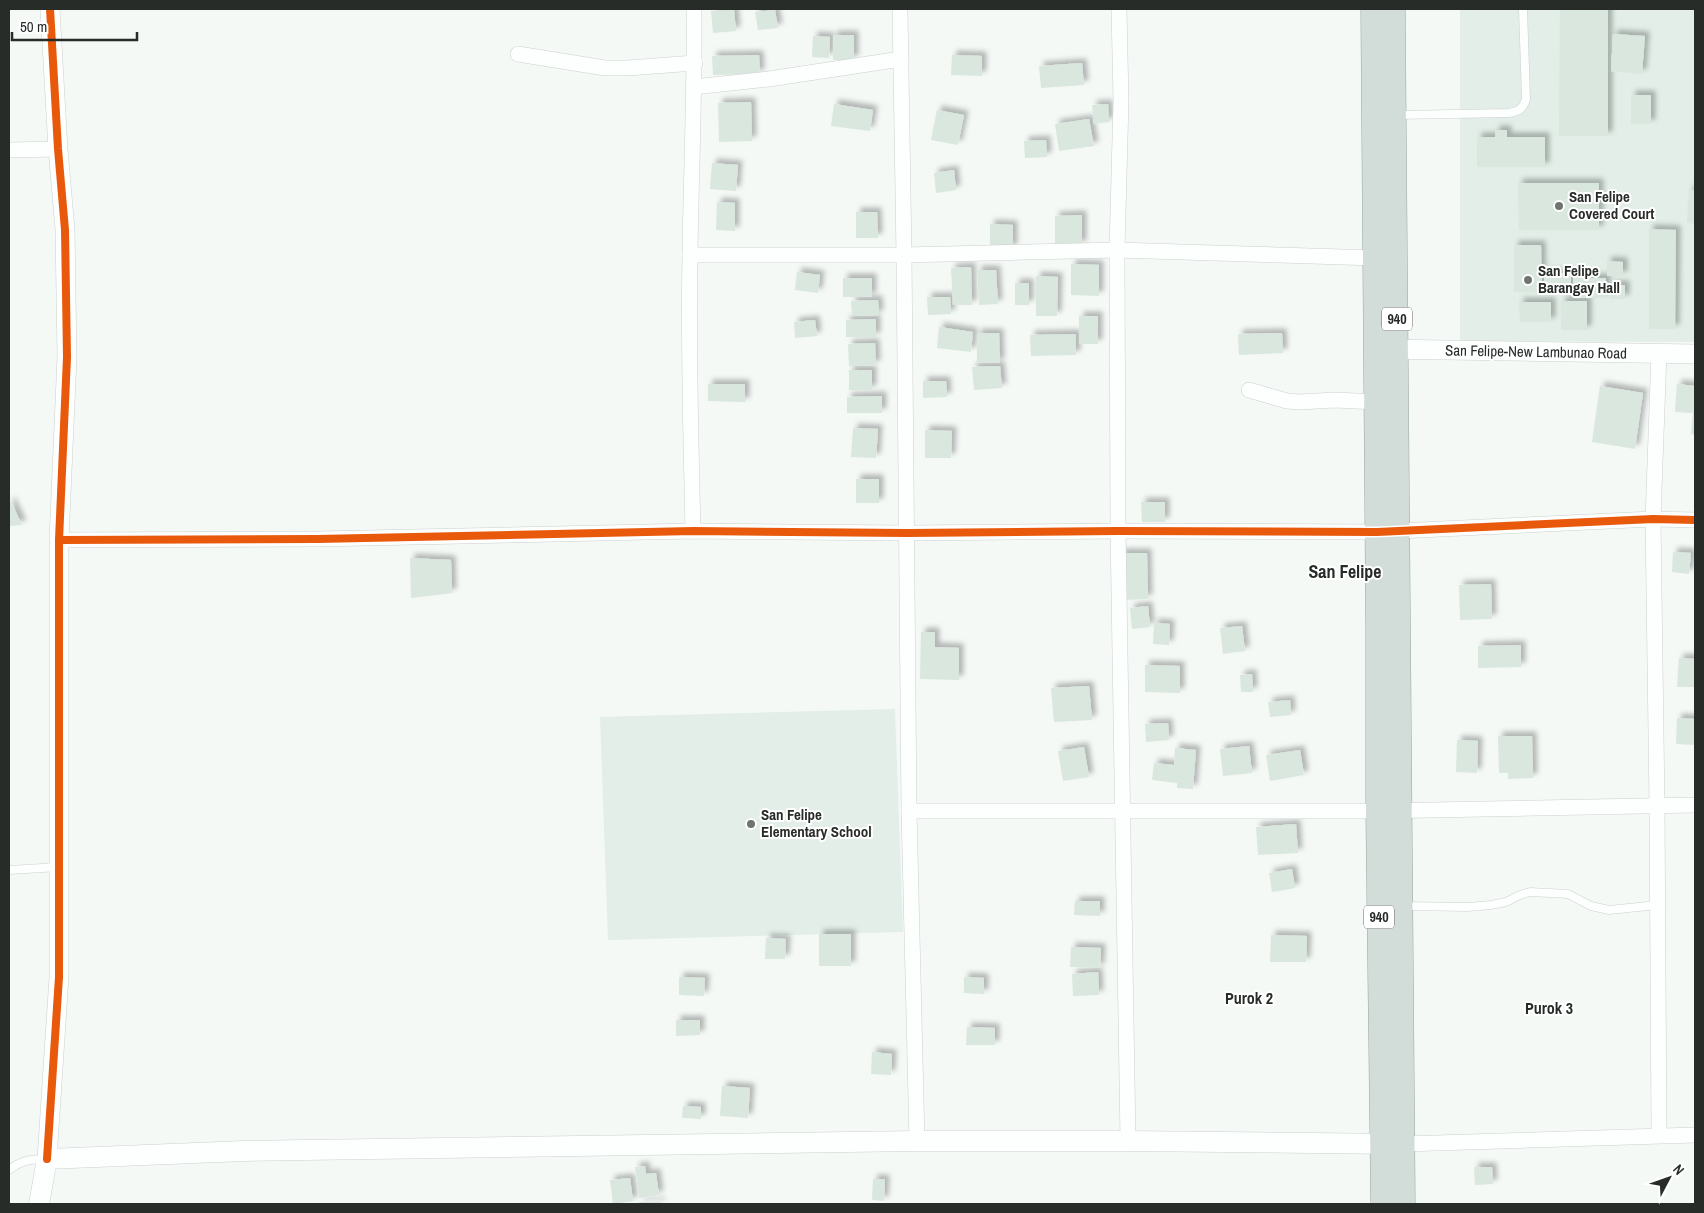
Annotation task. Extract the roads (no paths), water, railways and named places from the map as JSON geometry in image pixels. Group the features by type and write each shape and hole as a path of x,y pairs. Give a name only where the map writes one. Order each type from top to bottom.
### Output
{"highway":[{"name":"940","path":"1373,9 1384,114 1393,1145 1403,1204"},
{"name":"940","path":"1387,532 1377,402 1386,349 1376,258 1384,114 1393,9"},
{"name":"940","path":"1384,1204 1393,1145 1402,906 1389,811"}],"main road":[{"path":"39,1204 47,1158 244,1151 917,1141 1128,1141 1393,1145"}],"street":[{"path":"47,1158 59,977 59,540 67,358 66,230 58,149 50,9"},
{"path":"693,531 690,416 690,255 695,63 694,9"},
{"path":"900,9 909,811 917,1141"},
{"path":"1118,9 1121,101 1117,250 1118,530 1128,1141"},
{"path":"518,54 606,68 695,63"},
{"path":"694,88 900,59"},
{"path":"9,150 58,149"},
{"path":"690,255 904,256 1117,250 1376,258"},
{"name":"San Felipe-New Lambunao Road","path":"1386,349 1695,354"},
{"path":"1659,353 1653,519 1659,1135"},
{"path":"1249,390 1287,401 1336,400 1377,402"},
{"path":"59,540 317,539 693,531 907,533 1118,530 1387,532 1653,519 1695,520"},
{"path":"909,811 1389,811 1695,805"},
{"path":"1393,1145 1695,1135"}],"lane":[{"path":"1384,114 1509,114 1524,107 1526,99 1523,9"},
{"path":"9,870 59,868"},
{"path":"1402,906 1468,907 1491,905 1506,902 1530,892 1568,894 1591,906 1609,910 1658,905"},
{"path":"9,1170 19,1163 47,1158"}],"place":[{"name":"San Felipe Covered Court","path":"1559,206"},
{"name":"San Felipe Barangay Hall","path":"1528,280"},
{"name":"San Felipe Elementary School","path":"751,824"}],"district":[{"name":"San Felipe","path":"1345,572"},
{"name":"Purok 2","path":"1249,998"},
{"name":"Purok 3","path":"1549,1008"}]}
